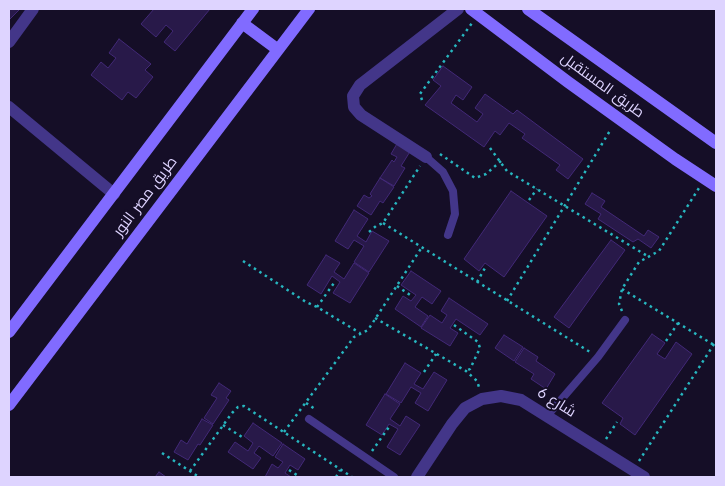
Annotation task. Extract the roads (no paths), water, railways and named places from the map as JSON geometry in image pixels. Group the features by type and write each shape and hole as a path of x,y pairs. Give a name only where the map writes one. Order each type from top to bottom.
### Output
{"street":[{"path":"9,42 34,9"},
{"name":"طريق مصر النور","path":"9,332 254,9"},
{"name":"طريق مصر النور","path":"9,405 309,9"},
{"path":"426,157 362,114 354,107 353,96 360,85 458,9"},
{"name":"طريق المستقبل","path":"528,9 716,143"},
{"name":"طريق المستقبل","path":"475,11 618,118 716,186"},
{"path":"242,23 277,49"},
{"path":"9,107 114,194"},
{"name":"شارع 6","path":"417,477 452,424 465,408 482,398 501,396 520,400 644,477"}],"lane":[{"path":"426,157 443,172 453,191 455,214 448,235"},
{"path":"546,416 598,357 625,320"},
{"path":"309,419 394,477"}]}
